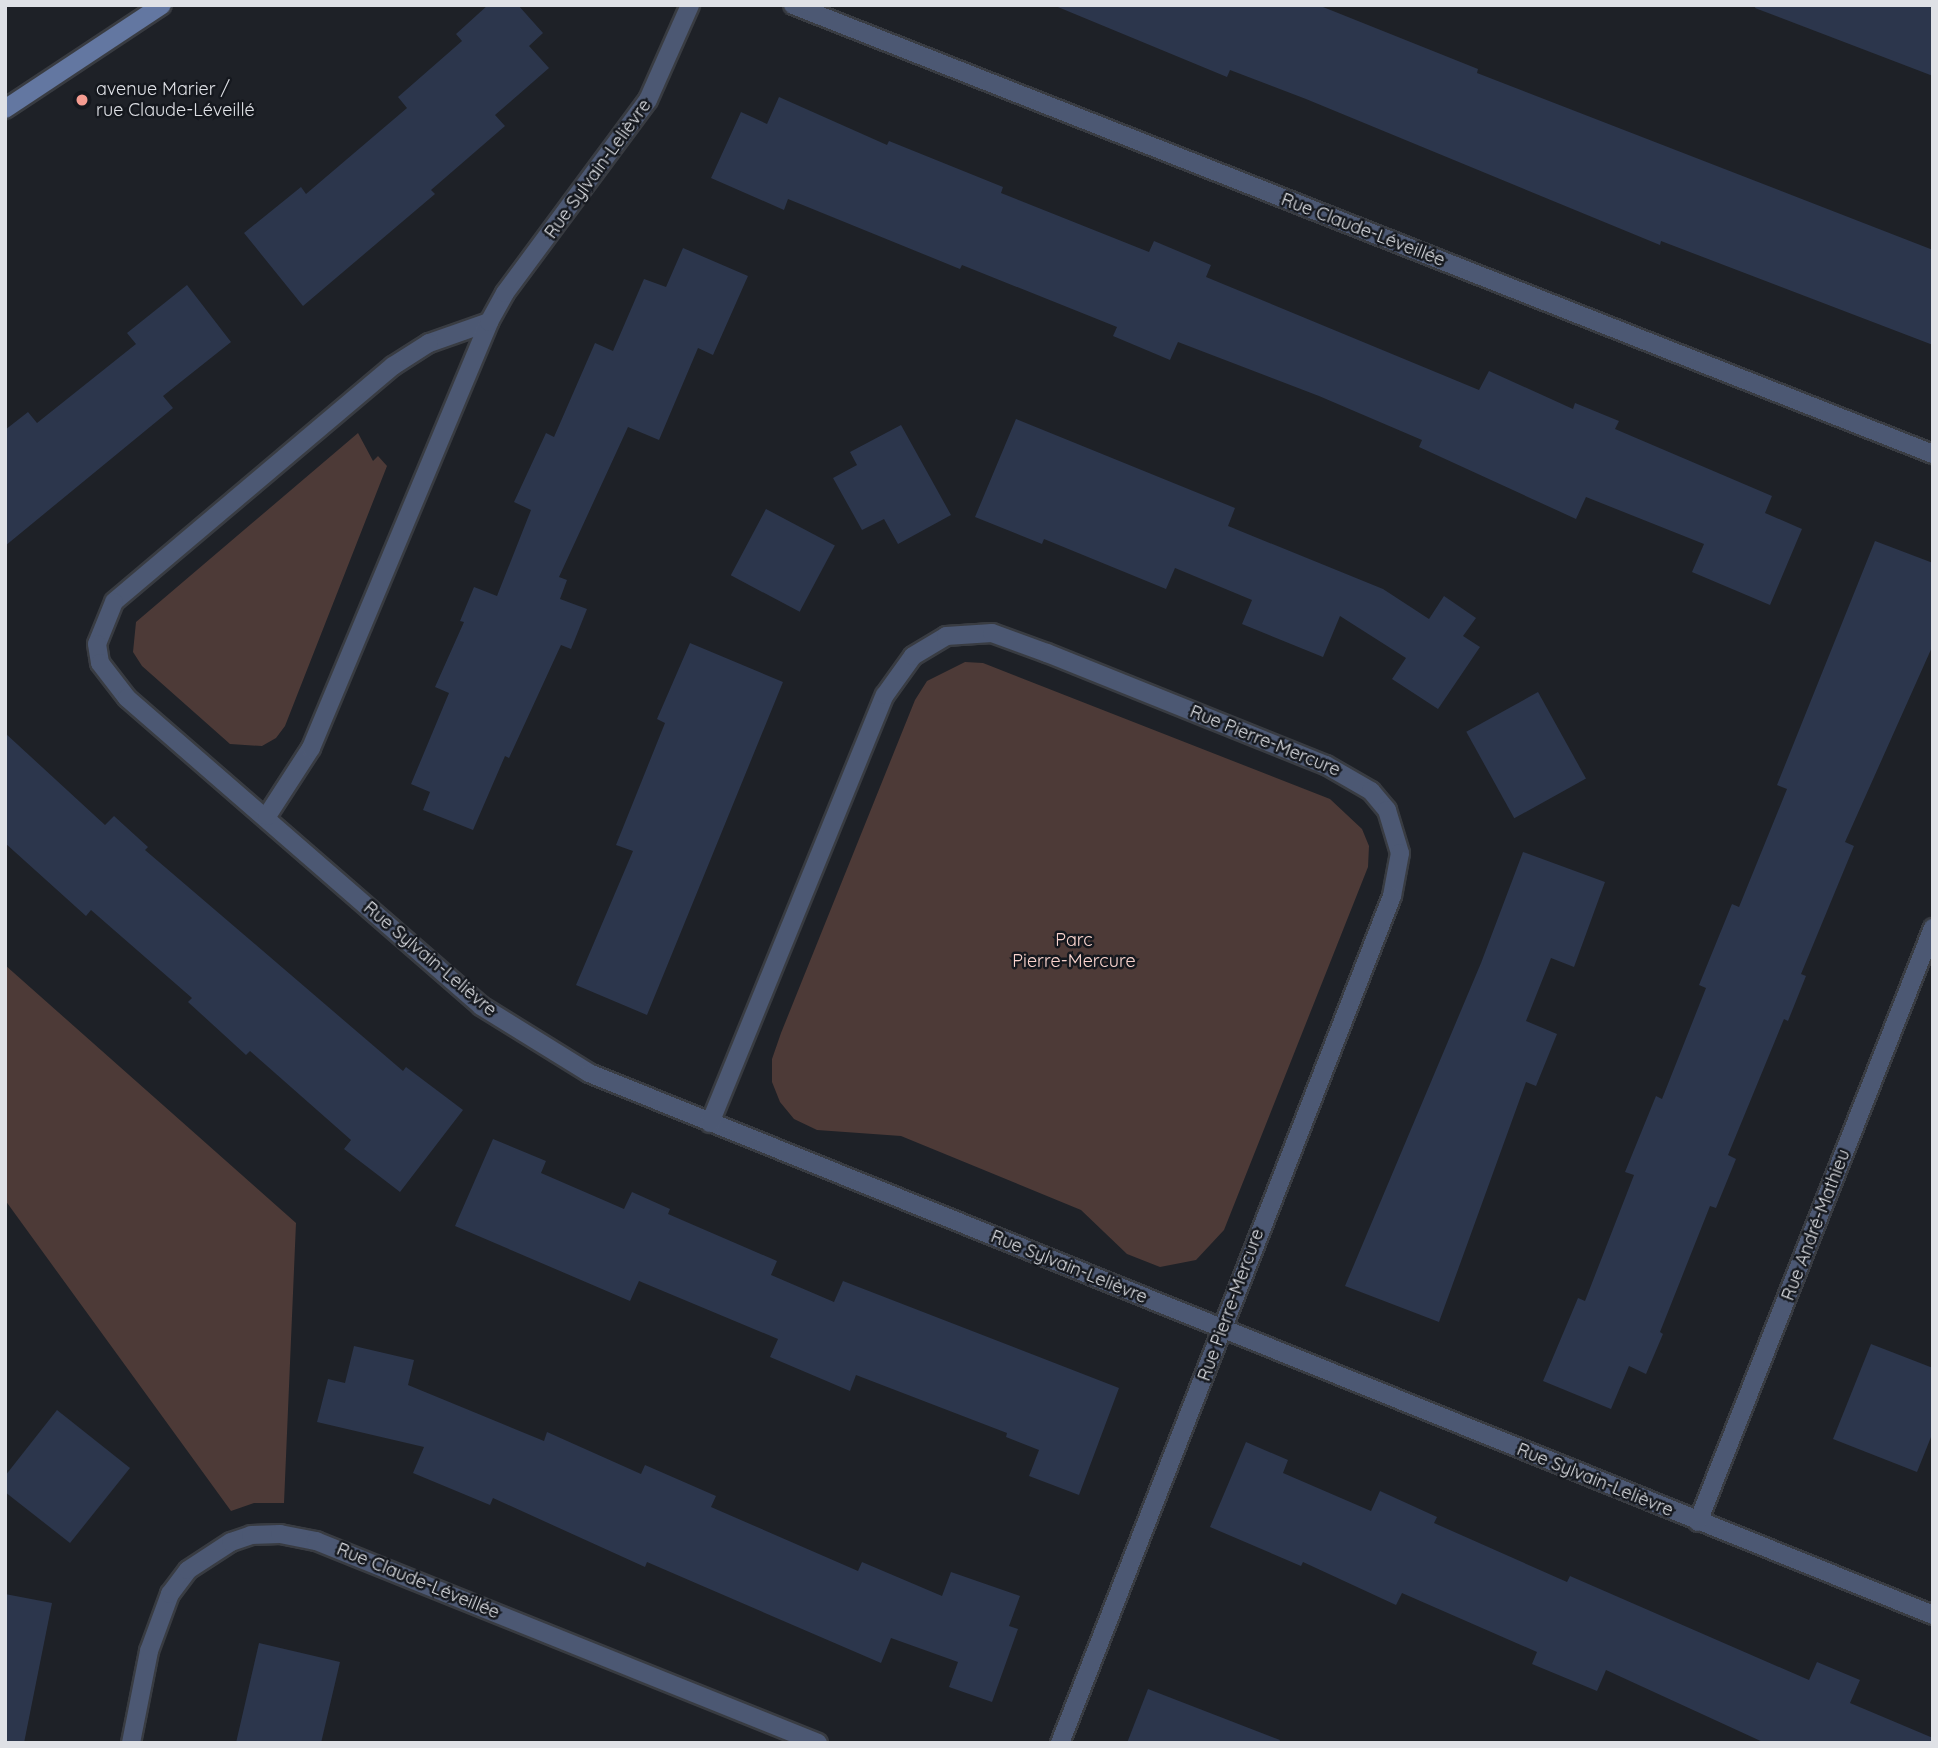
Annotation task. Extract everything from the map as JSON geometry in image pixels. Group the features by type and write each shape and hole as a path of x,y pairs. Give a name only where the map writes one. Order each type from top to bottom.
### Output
{"street":[{"path":"5,109 162,5"},
{"name":"Rue Sylvain-Lelièvre","path":"267,816 311,748 489,322 505,293 649,100 690,5"},
{"name":"Rue Claude-Léveillée","path":"793,5 1933,454"},
{"name":"Rue Sylvain-Lelièvre","path":"489,322 429,343 393,366 135,581 114,602 101,626 96,644 100,663 110,679 481,1006 589,1073 1933,1615"},
{"name":"Rue Pierre-Mercure","path":"710,1124 897,674 930,644 968,631 992,633 1352,778 1387,810 1397,832 1400,853 1392,895 1221,1328 1200,1392 1059,1743"},
{"name":"Rue André-Mathieu","path":"1698,1522 1933,928"},
{"name":"Rue Claude-Léveillée","path":"131,1743 149,1651 170,1594 188,1570 231,1542 251,1535 281,1534 316,1541 818,1743"}],"green space":[{"path":"358,433 373,461 378,456 387,466 285,726 276,738 262,746 230,744 142,666 133,652 136,622"},
{"name":"Parc Pierre-Mercure","path":"965,662 983,663 1330,799 1362,829 1369,846 1368,867 1224,1230 1196,1260 1160,1267 1127,1254 1081,1210 901,1136 817,1130 794,1119 780,1102 772,1082 772,1059 781,1033 915,700 927,681"},
{"path":"5,965 296,1223 284,1503 254,1503 231,1511 5,1200"}],"building":[{"path":"488,5 518,5 543,33 529,46 549,68 495,115 505,126 431,190 435,194 303,306 244,233 301,187 306,194 407,108 398,97 462,41 456,34"},
{"path":"1053,5 1318,5 1478,69 1477,73 1933,250 1933,345 1661,241 1660,245 1306,99 1230,70 1227,77"},
{"path":"1756,5 1933,5 1933,76 1755,8"},
{"path":"779,97 887,145 889,141 1003,187 1001,193 1149,252 1154,241 1211,265 1206,277 1479,390 1489,371 1573,409 1575,403 1619,421 1615,429 1772,496 1765,513 1802,529 1770,605 1692,572 1704,544 1586,497 1576,519 1419,447 1422,440 1319,396 1178,342 1170,360 1113,336 1117,327 962,265 960,269 788,199 784,210 711,178 741,112 767,124"},
{"path":"683,248 748,276 713,355 698,348 659,440 628,427 559,577 567,580 560,599 587,609 571,649 561,645 509,758 505,756 473,830 423,810 430,792 411,784 449,693 435,687 464,622 460,621 474,587 497,596 531,510 514,502 546,433 554,437 595,343 613,351 644,279 666,287"},
{"path":"187,285 231,342 163,396 173,408 5,546 5,430 28,412 37,423 136,344 127,333"},
{"path":"1016,419 1235,508 1228,526 1383,589 1429,619 1444,596 1476,618 1463,636 1480,647 1438,709 1392,679 1406,658 1340,616 1323,657 1242,624 1252,600 1175,568 1166,589 1044,539 1042,544 975,517"},
{"path":"901,425 951,515 898,544 884,519 862,530 833,478 857,465 850,452"},
{"path":"766,509 835,546 800,612 731,575"},
{"path":"1875,541 1933,563 1933,645 1845,842 1854,846 1801,974 1806,976 1788,1021 1784,1019 1728,1155 1736,1159 1716,1208 1710,1206 1660,1332 1663,1334 1646,1374 1629,1366 1611,1409 1543,1381 1578,1298 1585,1301 1634,1175 1625,1172 1656,1096 1662,1099 1706,988 1699,985 1732,904 1739,907 1787,789 1777,785"},
{"path":"690,643 783,682 647,1015 576,985 633,851 616,845 665,723 657,719"},
{"path":"1538,692 1586,779 1514,818 1466,732"},
{"path":"5,733 105,825 114,816 148,847 145,850 403,1071 406,1067 463,1110 400,1192 344,1149 351,1140 250,1051 246,1055 188,1002 192,998 91,910 86,916 5,843"},
{"path":"1523,852 1605,882 1574,967 1551,958 1526,1021 1557,1034 1536,1086 1526,1082 1439,1322 1345,1286 1481,963"},
{"path":"493,1139 546,1161 541,1173 624,1209 632,1192 670,1209 668,1214 777,1261 771,1275 834,1302 843,1281 1119,1388 1079,1495 1029,1476 1039,1450 1006,1437 1007,1433 856,1375 850,1391 770,1357 778,1339 639,1281 630,1301 455,1226"},
{"path":"1871,1344 1933,1368 1933,1432 1917,1472 1833,1439"},
{"path":"354,1346 414,1360 408,1385 544,1441 547,1432 641,1474 645,1465 716,1496 711,1507 858,1571 862,1562 942,1596 951,1572 1020,1596 1009,1626 1018,1629 992,1702 949,1687 958,1662 891,1638 881,1663 647,1562 645,1567 493,1498 490,1505 413,1473 424,1447 317,1422 328,1379 345,1383"},
{"path":"57,1410 130,1468 70,1543 5,1492 5,1476"},
{"path":"1246,1442 1288,1460 1283,1473 1371,1511 1380,1491 1437,1517 1434,1523 1567,1582 1570,1576 1809,1680 1817,1662 1860,1680 1850,1703 1933,1738 1933,1743 1765,1743 1606,1670 1597,1691 1532,1664 1537,1652 1402,1593 1396,1605 1303,1562 1301,1566 1210,1527"},
{"path":"5,1594 52,1603 24,1743 5,1743"},
{"path":"259,1643 340,1662 321,1743 236,1743"},
{"path":"1148,1689 1280,1740 1279,1743 1127,1743"}],"place":[{"name":"avenue Marier / rue Claude-Léveillé","path":"82,100"}]}
